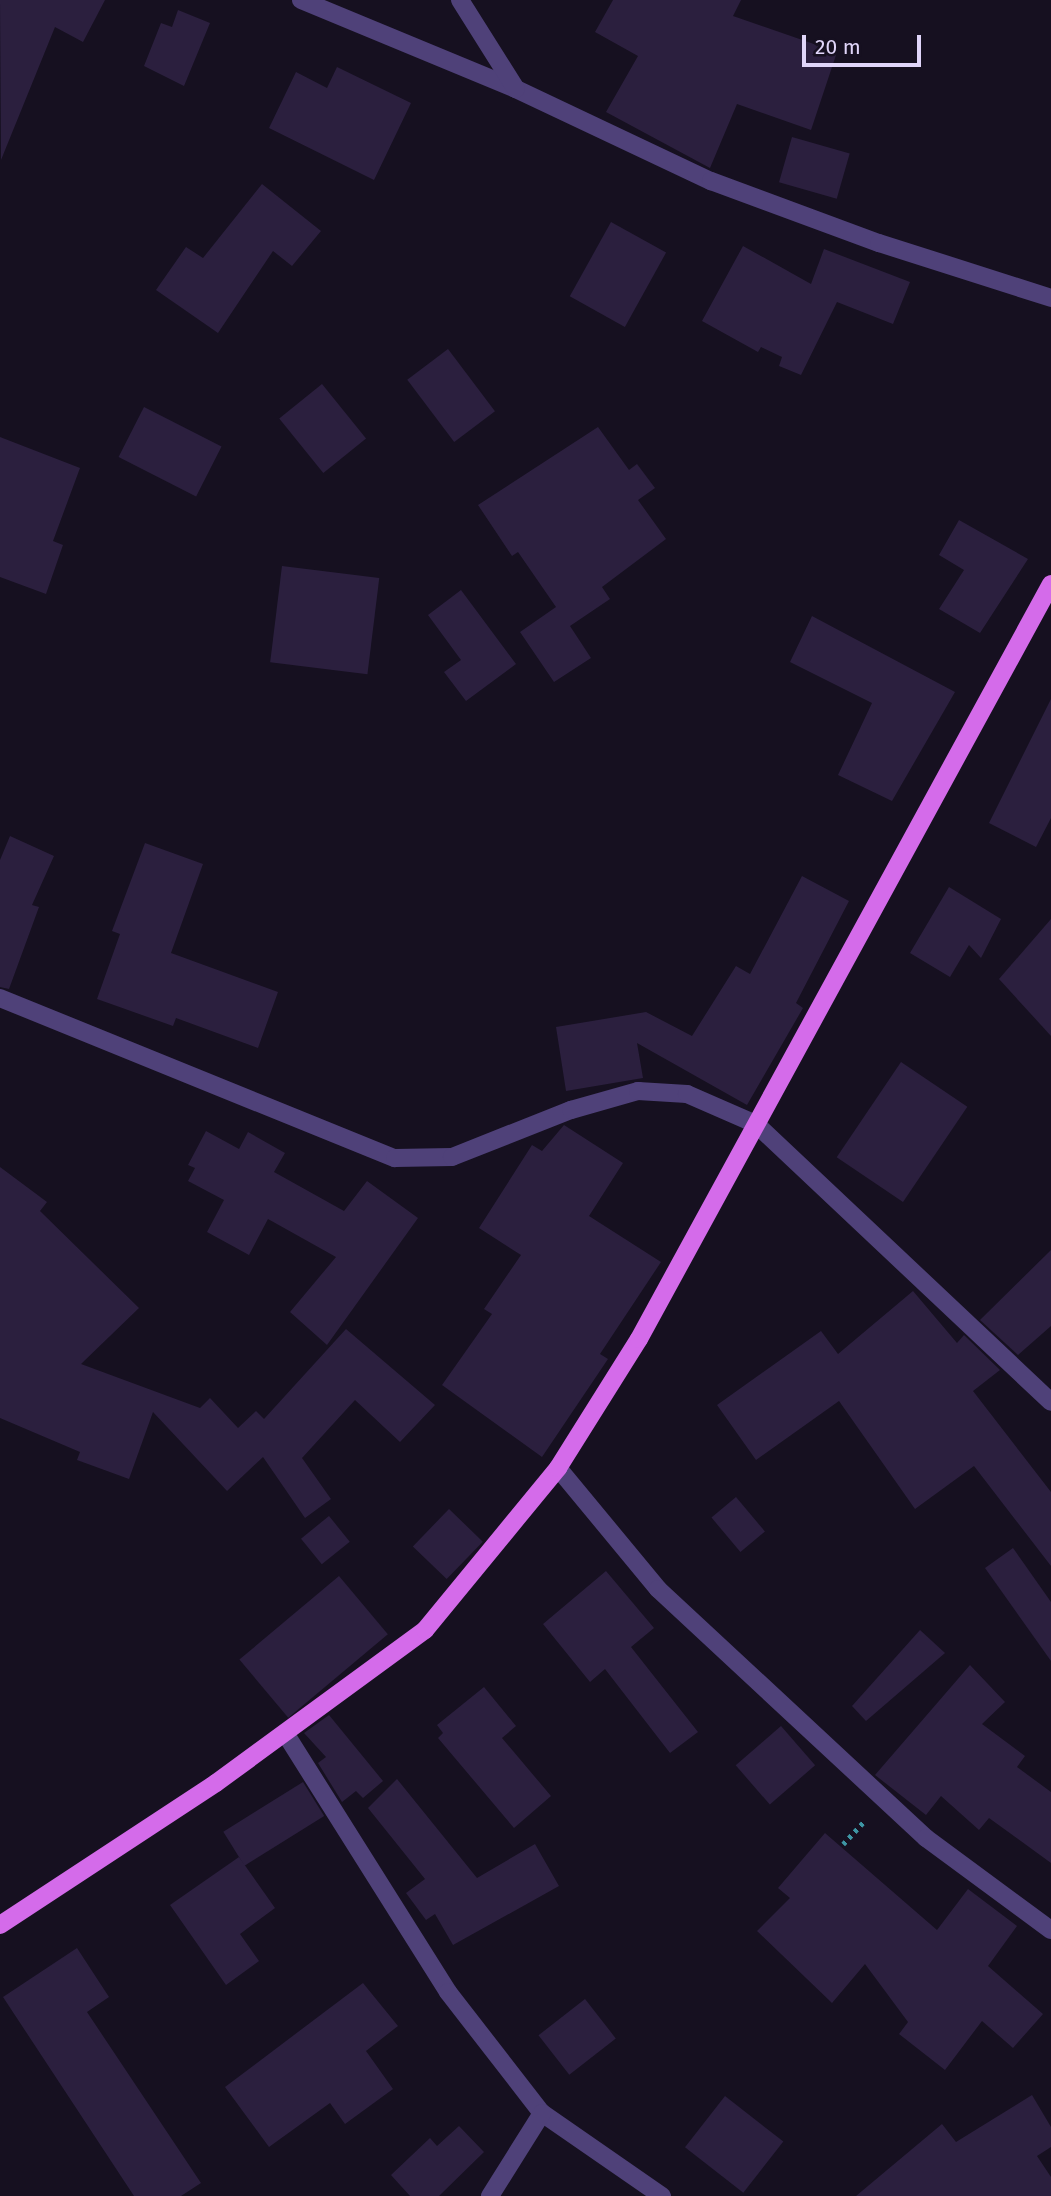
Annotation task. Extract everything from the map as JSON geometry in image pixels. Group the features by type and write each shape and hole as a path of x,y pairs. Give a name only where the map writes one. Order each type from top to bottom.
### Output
{"main road":[{"path":"0,1925 121,1847 285,1733 425,1630 558,1468 639,1339 1051,584"}],"street":[{"path":"300,0 516,89 711,181 879,243 1051,298"},
{"path":"460,0 516,89"},
{"path":"0,998 395,1158 452,1157 571,1110 638,1091 687,1094 756,1124 1051,1402"},
{"path":"558,1468 658,1589 926,1838 1051,1930"},
{"path":"285,1733 448,1992 542,2113 662,2196"},
{"path":"490,2196 542,2113"}],"building":[{"path":"0,0 105,0 83,42 55,27 1,160"},
{"path":"613,0 741,0 733,16 837,52 811,130 737,104 710,168 606,112 638,56 595,32"},
{"path":"178,10 210,23 184,86 144,66 161,23 172,27"},
{"path":"337,67 411,103 374,180 269,128 296,72 327,88"},
{"path":"792,137 850,154 837,199 779,182"},
{"path":"262,184 321,231 292,266 273,251 218,333 156,290 186,247 203,258"},
{"path":"611,222 666,253 625,327 570,296"},
{"path":"743,246 811,284 824,249 910,282 893,324 837,302 801,375 779,366 782,357 761,347 758,352 702,321"},
{"path":"448,349 495,411 454,442 407,380"},
{"path":"322,384 366,438 323,473 279,419"},
{"path":"144,407 222,446 196,496 119,457"},
{"path":"598,427 629,470 637,464 655,488 638,500 666,539 602,587 610,599 570,626 591,658 554,682 520,632 556,607 518,552 512,556 478,505"},
{"path":"0,437 80,468 53,541 63,545 46,594 0,577"},
{"path":"959,520 1028,559 980,633 939,609 964,570 939,555"},
{"path":"282,566 379,578 367,674 270,662"},
{"path":"461,590 516,664 466,701 444,672 461,660 428,615"},
{"path":"812,616 955,692 892,801 838,775 872,703 790,662"},
{"path":"1051,699 1051,818 1036,847 989,823"},
{"path":"10,836 54,856 32,905 39,907 9,989 0,987 0,860"},
{"path":"145,843 203,864 171,953 278,992 258,1048 176,1018 173,1026 97,999 120,934 112,931"},
{"path":"802,876 849,901 796,1003 803,1008 747,1105 637,1043 643,1078 566,1091 556,1027 646,1012 692,1036 736,966 750,974"},
{"path":"949,887 1001,919 981,958 969,945 950,977 910,953"},
{"path":"1051,919 1051,1036 999,979"},
{"path":"901,1062 967,1107 903,1202 837,1157"},
{"path":"564,1125 623,1163 589,1216 661,1262 600,1354 608,1359 542,1457 442,1385 492,1314 484,1309 521,1255 479,1228 532,1145 542,1151"},
{"path":"206,1131 239,1149 248,1132 285,1153 274,1172 344,1211 367,1181 418,1218 327,1345 290,1312 336,1257 268,1219 249,1255 207,1232 224,1200 188,1181 195,1168 188,1165"},
{"path":"0,1167 47,1202 40,1211 139,1308 81,1364 200,1408 210,1398 238,1428 256,1411 264,1419 346,1329 435,1405 400,1442 355,1400 302,1458 331,1499 305,1518 263,1457 227,1491 153,1412 129,1479 77,1460 80,1452 0,1418"},
{"path":"1051,1250 1051,1326 1018,1355 980,1320"},
{"path":"913,1291 957,1343 964,1335 1000,1370 973,1391 1051,1492 1051,1566 974,1466 915,1509 839,1401 756,1460 717,1405 821,1331 838,1354"},
{"path":"736,1497 765,1531 740,1552 711,1518"},
{"path":"449,1509 483,1542 447,1579 413,1546"},
{"path":"329,1516 350,1542 322,1564 301,1539"},
{"path":"1013,1548 1051,1602 1051,1661 985,1568"},
{"path":"606,1571 654,1628 631,1647 698,1732 670,1753 605,1669 590,1682 543,1624"},
{"path":"339,1576 388,1634 288,1718 239,1660"},
{"path":"920,1630 945,1653 866,1721 852,1706"},
{"path":"970,1665 1005,1702 982,1724 1025,1756 1017,1767 1051,1792 1051,1863 989,1818 979,1830 941,1796 926,1815 875,1775"},
{"path":"484,1687 516,1726 502,1738 551,1796 514,1828 438,1738 443,1733 437,1725"},
{"path":"329,1715 383,1781 363,1798 356,1791 342,1802 318,1763 326,1757 304,1733"},
{"path":"781,1726 815,1765 770,1805 736,1765"},
{"path":"397,1779 477,1878 535,1844 559,1886 453,1945 435,1914 426,1920 406,1893 425,1879 368,1808"},
{"path":"303,1782 324,1816 244,1866 223,1832"},
{"path":"825,1833 937,1930 968,1889 1017,1926 988,1966 1043,2014 1013,2048 982,2021 945,2070 899,2034 908,2022 865,1964 832,2003 757,1931 790,1898 778,1888"},
{"path":"239,1857 275,1908 240,1934 259,1961 226,1985 170,1905"},
{"path":"77,1948 109,1997 87,2012 201,2183 181,2196 134,2196 3,1997"},
{"path":"363,1983 398,2026 366,2051 393,2089 345,2124 330,2103 269,2147 225,2087"},
{"path":"585,1999 616,2038 569,2075 539,2035"},
{"path":"1032,2095 1051,2127 1051,2147 1037,2156 1051,2177 1051,2196 856,2196 942,2124 956,2142"},
{"path":"725,2096 783,2142 743,2193 685,2147"},
{"path":"459,2126 484,2152 439,2196 410,2196 391,2175 430,2138 437,2146"}]}
